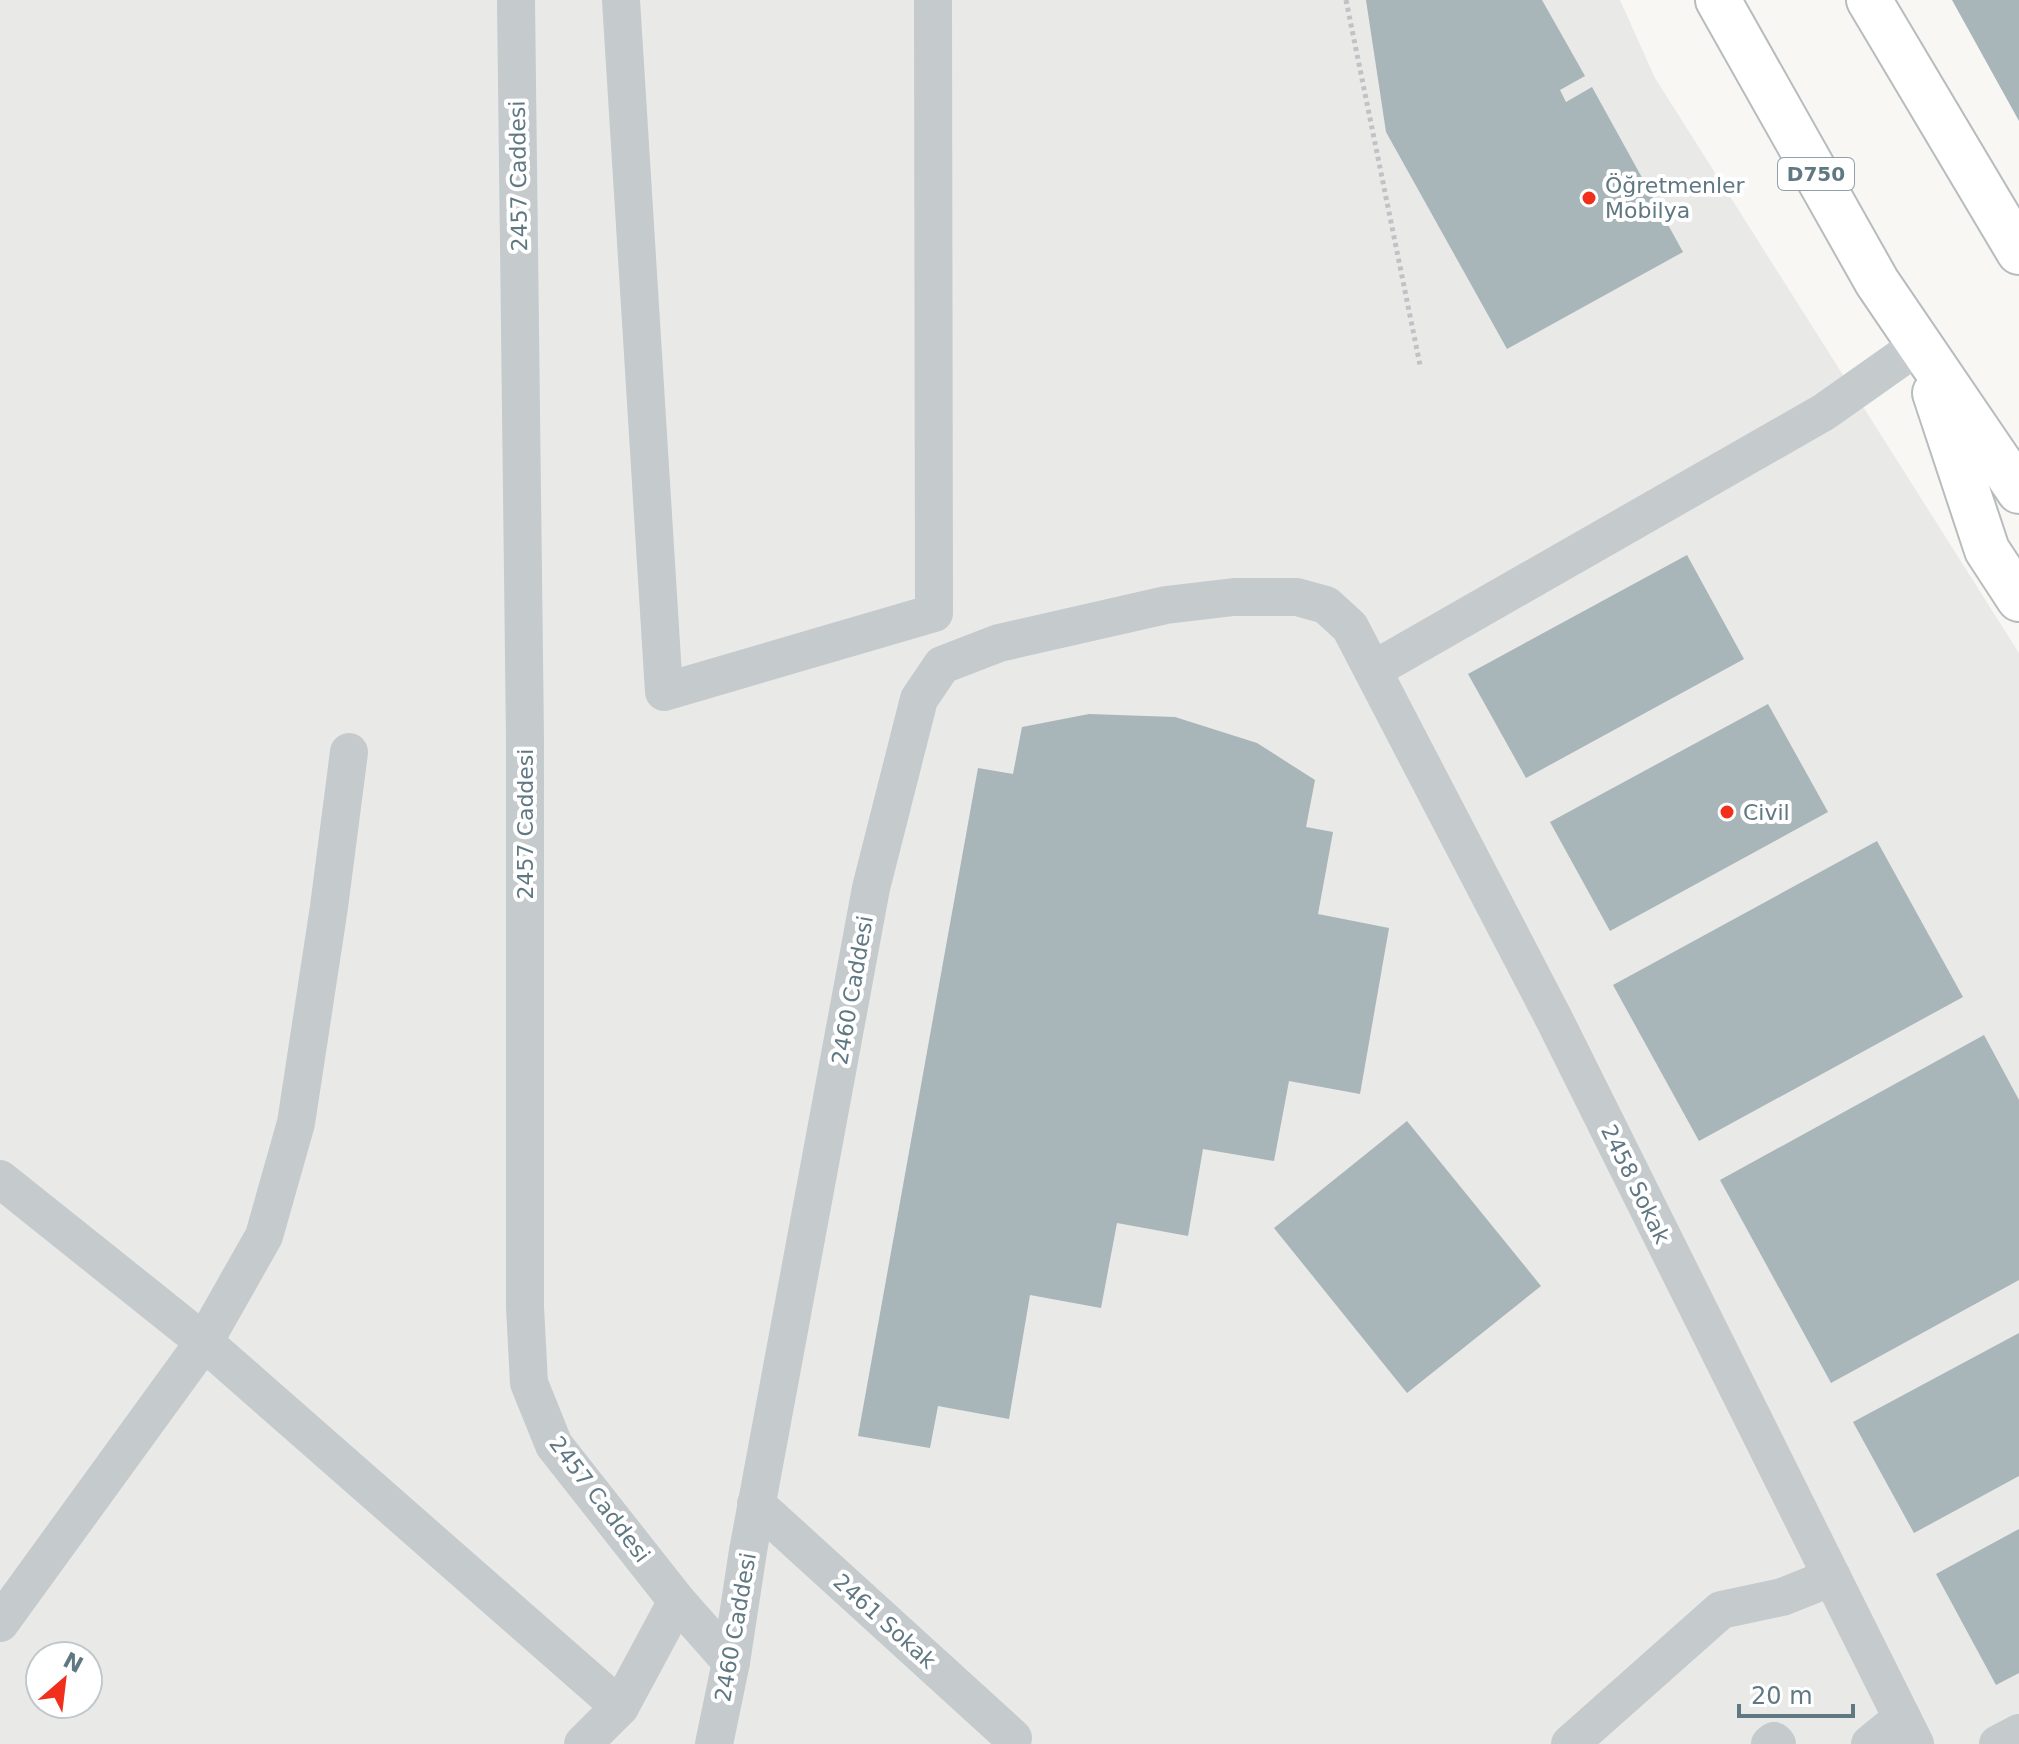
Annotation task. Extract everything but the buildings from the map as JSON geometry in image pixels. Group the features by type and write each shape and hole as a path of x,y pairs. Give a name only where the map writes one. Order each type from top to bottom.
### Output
{"highway":[{"name":"D750","path":"1718,0 1877,282 2019,491"},
{"path":"1869,0 2019,252"},
{"path":"1919,345 1987,550 2019,599"}],"street":[{"name":"2457 Caddesi","path":"516,0 525,739 525,1307 529,1383 554,1445 677,1601 731,1662"},
{"path":"621,0 664,692 934,613 933,0"},
{"path":"1373,670 1824,412 1919,345"},
{"name":"2460 Caddesi","path":"714,1744 871,888 919,699 942,665 999,643 1166,605 1234,597 1297,597 1326,605 1350,627"},
{"name":"2458 Sokak","path":"1350,627 1561,1033 1908,1731"},
{"path":"0,1623 204,1342 264,1236 296,1123 349,752"},
{"path":"0,1179 204,1342 620,1707"},
{"name":"2461 Sokak","path":"756,1504 1013,1738"},
{"path":"1570,1744 1721,1610 1782,1597 1832,1577"},
{"path":"583,1744 620,1707 677,1601"},
{"path":"1870,1744 1908,1731"},
{"path":"1998,1744 2019,1733"},
{"path":"1770,1744 1774,1741 1777,1744"}],"path":[{"path":"1346,0 1420,365"}],"shaded area":[{"path":"0,0 1620,0 1655,78 2019,653 2019,1744 0,1744"}],"place":[{"name":"Öğretmenler Mobilya","path":"1589,198"},
{"name":"Civil","path":"1727,812"}]}
